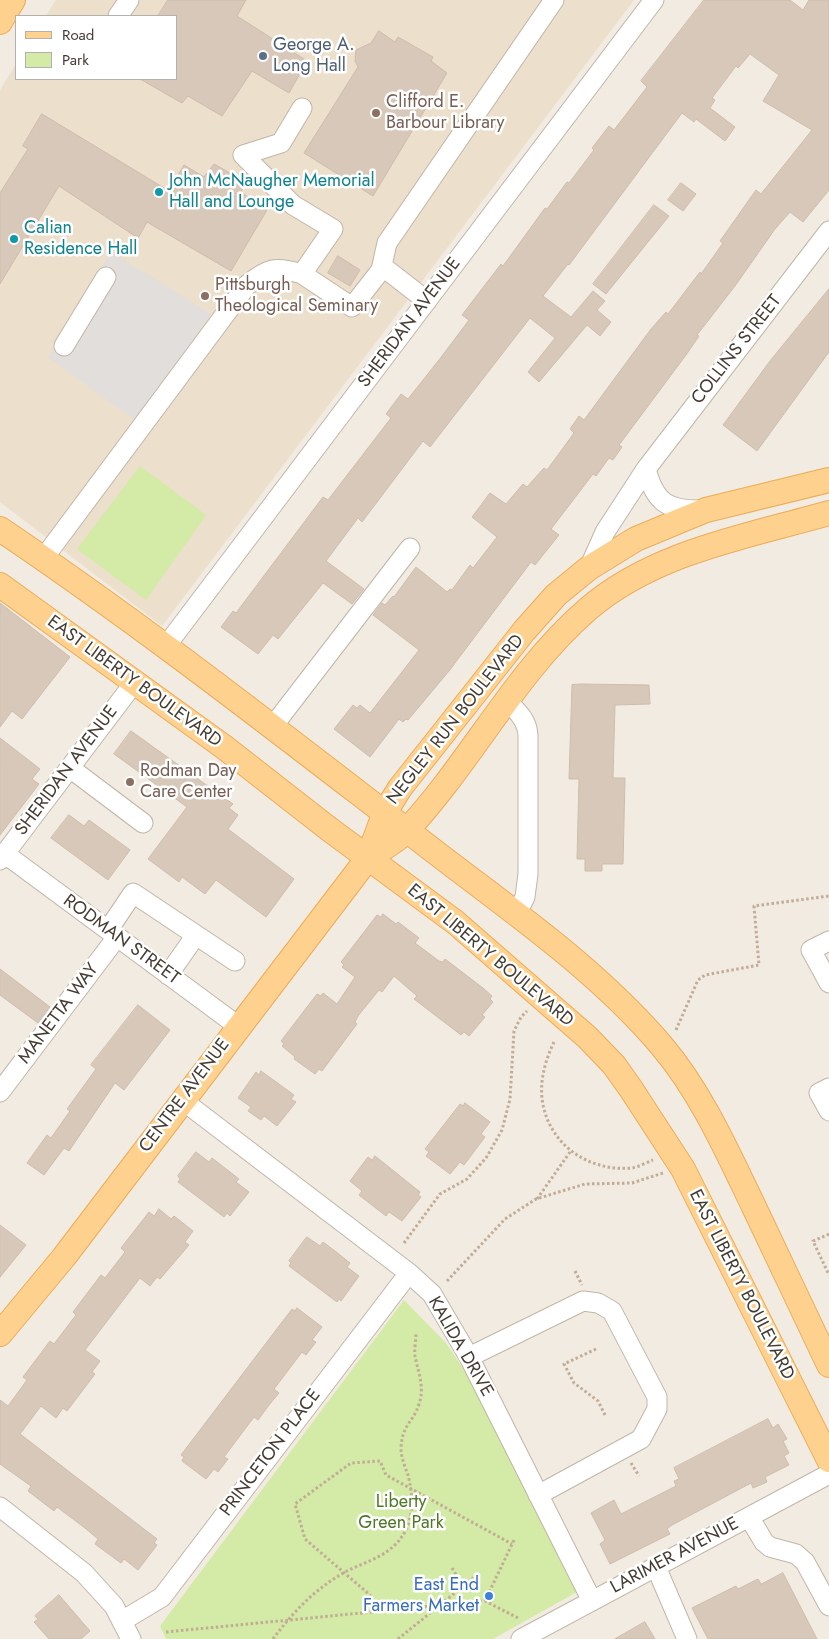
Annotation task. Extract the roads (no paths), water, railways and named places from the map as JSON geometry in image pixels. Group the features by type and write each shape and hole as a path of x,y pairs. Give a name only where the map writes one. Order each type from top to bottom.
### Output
{"main road":[{"name":"NEGLEY RUN BOULEVARD","path":"368,858 385,812 400,788 524,632 556,595 589,568 636,539 706,510 829,480"},
{"name":"NEGLEY RUN BOULEVARD","path":"368,858 407,831 554,643 589,609 626,582 670,561 829,513"},
{"path":"0,529 166,646 273,726 516,915 616,998 662,1046 691,1087 715,1129 829,1365"},
{"name":"EAST LIBERTY BOULEVARD","path":"0,585 224,747 454,922 541,1004 587,1037 614,1065 683,1169 829,1460"},
{"name":"CENTRE AVENUE","path":"0,1334 64,1257 238,1026 368,858"}],"street":[{"path":"119,15 129,0"},
{"path":"43,559 247,285 269,269 288,270 302,274 352,307 382,266 387,243 554,0"},
{"name":"SHERIDAN AVENUE","path":"166,646 654,0"},
{"path":"302,108 280,143 243,155 293,205 333,229 302,274"},
{"name":"COLLINS STREET","path":"589,568 605,532 646,468 829,231"},
{"path":"382,266 427,301"},
{"path":"64,346 106,277"},
{"path":"646,468 650,487 663,503 683,511 706,510"},
{"path":"273,726 410,548"},
{"name":"SHERIDAN AVENUE","path":"2,857 134,682"},
{"path":"508,702 523,718 527,726 528,735 528,874 526,897 516,915"},
{"path":"70,768 143,823"},
{"name":"RODMAN STREET","path":"2,857 113,934 238,1026"},
{"name":"MANETTA WAY","path":"0,1092 113,934 134,893 196,935"},
{"path":"168,975 196,935 235,961"},
{"path":"829,941 812,950 829,983"},
{"path":"829,1088 819,1093 829,1111"},
{"name":"KALIDA DRIVE","path":"182,1100 410,1273 432,1294 469,1357 592,1601"},
{"name":"PRINCETON PLACE","path":"122,1621 162,1597 410,1273"},
{"path":"469,1357 583,1301 598,1303 612,1310 657,1397 657,1409 641,1439 538,1495"},
{"name":"LARIMER AVENUE","path":"521,1639 829,1474"},
{"path":"0,1507 84,1573 114,1606 131,1639"},
{"path":"749,1517 764,1542 770,1547 796,1554 805,1562 829,1606"},
{"path":"656,1567 687,1639"}],"place":[{"name":"George A. Long Hall","path":"263,56"},
{"name":"Clifford E. Barbour Library","path":"376,113"},
{"name":"John McNaugher Memorial Hall and Lounge","path":"159,192"},
{"name":"Calian Residence Hall","path":"14,239"},
{"name":"Pittsburgh Theological Seminary","path":"205,296"},
{"name":"Rodman Day Care Center","path":"130,782"},
{"name":"East End Farmers Market","path":"489,1596"}],"park label":[{"name":"Liberty Green Park","path":"401,1514"}]}
